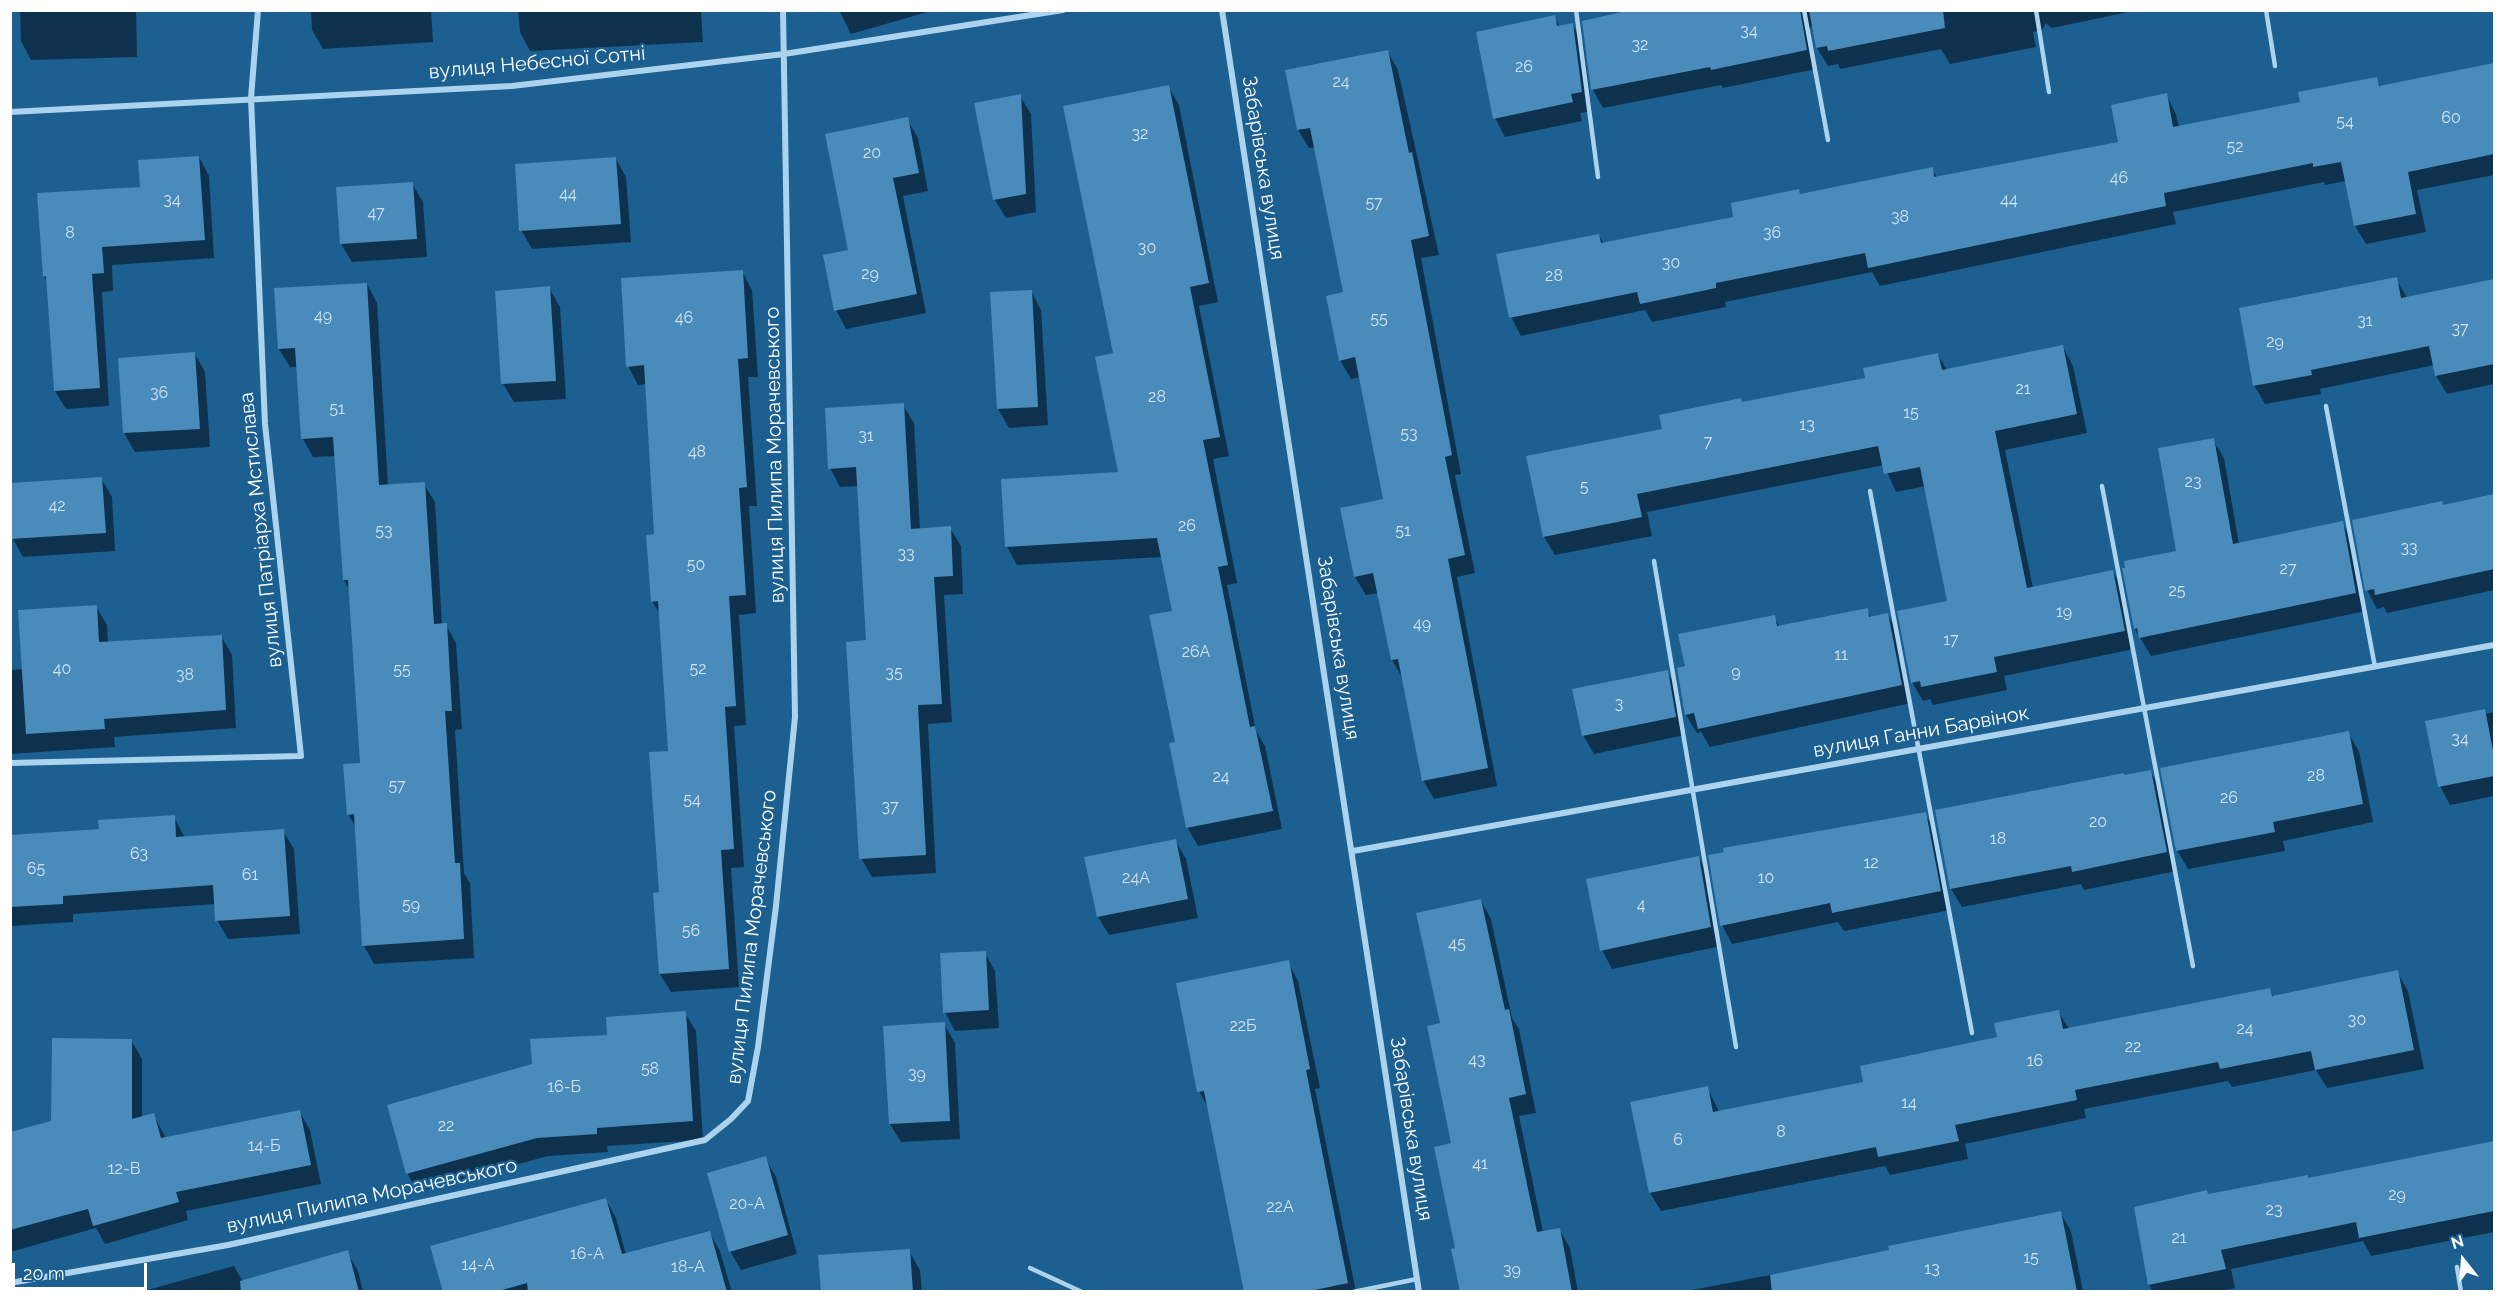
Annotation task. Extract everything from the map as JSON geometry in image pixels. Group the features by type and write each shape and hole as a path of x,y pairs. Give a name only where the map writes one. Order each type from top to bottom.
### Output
{"street":[{"name":"вулиця Патріарха Мстислава","path":"10,763 301,756 265,424 251,98 258,10"},
{"name":"вулиця Пилипа Морачевського","path":"10,1283 228,1245 705,1140 731,1119 748,1101 758,1047 776,906 795,717 783,10"},
{"name":"вулиця Небесної Сотні","path":"10,112 512,86 784,54 1063,10"},
{"name":"Забарівська вулиця","path":"1222,10 1419,1292"},
{"name":"вулиця Ганни Барвінок","path":"1353,851 2494,645"}],"lane":[{"path":"1576,10 1598,177"},
{"path":"1804,10 1828,140"},
{"path":"2036,10 2049,92"},
{"path":"2266,10 2275,66"},
{"path":"2326,406 2375,667"},
{"path":"2102,486 2193,966"},
{"path":"1870,491 1972,1033"},
{"path":"1654,561 1695,790 1736,1047"},
{"path":"2457,1267 2461,1292"},
{"path":"1030,1268 1082,1292"},
{"path":"1353,1292 1417,1279"}],"building":[{"path":"1631,10 1800,10 1807,50 1711,70 1710,67 1591,90 1582,21"},
{"path":"1809,10 1943,10 1945,28 1828,51 1827,46 1816,48"},
{"path":"1555,15 1557,26 1573,23 1582,92 1571,94 1573,102 1493,119 1476,32"},
{"path":"1388,50 1429,236 1411,240 1452,455 1445,457 1465,555 1448,559 1488,768 1422,781 1398,659 1391,660 1373,573 1354,577 1340,508 1383,499 1355,357 1339,361 1326,296 1343,292 1310,128 1297,130 1285,70"},
{"path":"2494,63 2494,154 2408,172 2416,214 2354,226 2341,162 2313,167 2313,163 2164,193 2166,206 1868,268 1865,253 1716,283 1716,288 1640,304 1637,292 1509,318 1496,254 1599,234 1601,243 1733,217 1731,203 1799,189 1800,194 1933,167 1934,177 2118,142 2111,105 2167,93 2173,127 2300,102 2298,92 2377,77 2379,86"},
{"path":"1169,85 1209,283 1190,287 1220,437 1203,440 1228,565 1218,567 1250,727 1255,726 1273,811 1186,828 1169,743 1175,742 1149,615 1172,611 1157,538 1005,547 1001,479 1118,472 1095,357 1113,353 1063,106"},
{"path":"1021,94 1026,194 993,200 974,103"},
{"path":"908,117 919,173 893,178 917,294 834,311 823,255 848,250 825,134"},
{"path":"199,156 205,240 102,247 104,273 92,274 100,388 54,391 46,276 43,277 37,193 140,187 138,160"},
{"path":"616,157 621,224 519,231 515,164"},
{"path":"413,182 417,239 340,244 336,187"},
{"path":"743,270 748,358 738,359 747,487 739,488 746,595 729,596 736,706 725,707 734,849 721,850 729,969 659,974 653,893 659,892 649,752 668,751 658,601 651,602 646,535 654,534 644,365 626,367 621,278"},
{"path":"2397,277 2401,298 2494,279 2494,364 2435,376 2429,346 2311,370 2312,375 2253,386 2239,308"},
{"path":"367,283 379,485 425,482 434,624 447,623 452,711 445,711 455,863 460,863 464,939 362,946 354,814 347,815 343,764 360,763 348,580 343,580 333,437 301,439 295,348 278,349 274,288"},
{"path":"550,286 556,381 501,384 495,291"},
{"path":"1032,290 1038,407 997,409 990,292"},
{"path":"2063,345 2077,414 1995,431 2027,588 2113,570 2125,631 1994,657 1997,672 1921,687 1920,681 1911,683 1897,611 1947,601 1920,467 1884,474 1878,446 1637,494 1642,517 1543,537 1526,456 1662,429 1659,415 1741,398 1742,402 1865,378 1863,368 1938,353 1942,370"},
{"path":"195,352 200,429 123,433 118,358"},
{"path":"904,403 911,529 951,526 953,576 934,577 942,704 918,705 926,855 859,859 846,642 866,640 856,467 828,469 825,408"},
{"path":"2214,438 2233,544 2343,521 2356,593 2139,638 2137,628 2134,629 2122,568 2125,568 2124,561 2176,551 2158,448"},
{"path":"102,477 106,533 10,539 10,483"},
{"path":"2494,494 2494,569 2375,595 2374,589 2365,591 2352,520 2442,501 2443,505"},
{"path":"97,605 99,642 222,635 226,710 104,719 105,729 26,734 18,610"},
{"path":"1868,608 1869,617 1888,613 1902,685 1698,729 1694,713 1685,715 1677,668 1685,666 1678,634 1775,615 1777,626"},
{"path":"1668,670 1676,717 1582,736 1572,689"},
{"path":"2485,709 2494,756 2494,776 2438,787 2425,721"},
{"path":"2349,731 2363,804 2273,822 2275,832 2176,851 2160,768"},
{"path":"2151,770 2167,852 2072,872 2071,866 1950,889 1935,810 2124,773 2124,775"},
{"path":"1926,812 1941,891 1832,913 1830,903 1720,926 1708,855 1724,852 1723,848"},
{"path":"175,815 176,837 284,829 290,916 215,921 213,885 63,896 63,904 10,907 10,835 99,829 98,820"},
{"path":"1176,839 1188,899 1097,917 1084,857"},
{"path":"1699,856 1711,927 1600,951 1586,879"},
{"path":"1481,899 1505,1010 1509,1009 1526,1094 1509,1098 1537,1232 1560,1228 1572,1292 1460,1292 1451,1249 1455,1248 1434,1147 1451,1143 1427,1026 1440,1023 1416,913"},
{"path":"986,951 989,1010 943,1013 940,953"},
{"path":"1289,960 1310,1069 1306,1070 1348,1283 1305,1292 1244,1292 1204,1091 1197,1092 1176,983"},
{"path":"2398,970 2414,1050 2315,1070 2311,1051 2220,1069 2218,1062 2075,1090 2077,1100 1955,1125 1959,1141 1878,1157 1876,1147 1649,1193 1630,1102 1708,1086 1713,1112 1863,1082 1860,1066 1997,1037 1994,1023 2059,1010 2063,1029 2270,988 2272,996"},
{"path":"686,1011 693,1121 597,1128 597,1134 537,1138 406,1174 387,1105 532,1064 530,1039 607,1035 606,1017"},
{"path":"945,1022 950,1121 889,1124 883,1026"},
{"path":"52,1038 132,1039 132,1119 154,1113 161,1138 300,1110 311,1165 176,1192 179,1202 93,1226 88,1209 10,1230 10,1132 51,1121"},
{"path":"2494,1141 2494,1211 2359,1238 2356,1222 2221,1250 2226,1269 2148,1285 2134,1207 2207,1190 2208,1194 2308,1175 2308,1178"},
{"path":"766,1156 788,1235 729,1252 707,1173"},
{"path":"606,1198 622,1254 710,1231 727,1292 528,1292 527,1283 495,1292 443,1292 430,1246"},
{"path":"2061,1211 2077,1292 1772,1292 1770,1275 1889,1250 1888,1246"},
{"path":"910,1249 913,1292 821,1292 818,1255"},
{"path":"348,1250 359,1292 241,1292 240,1281"}]}
